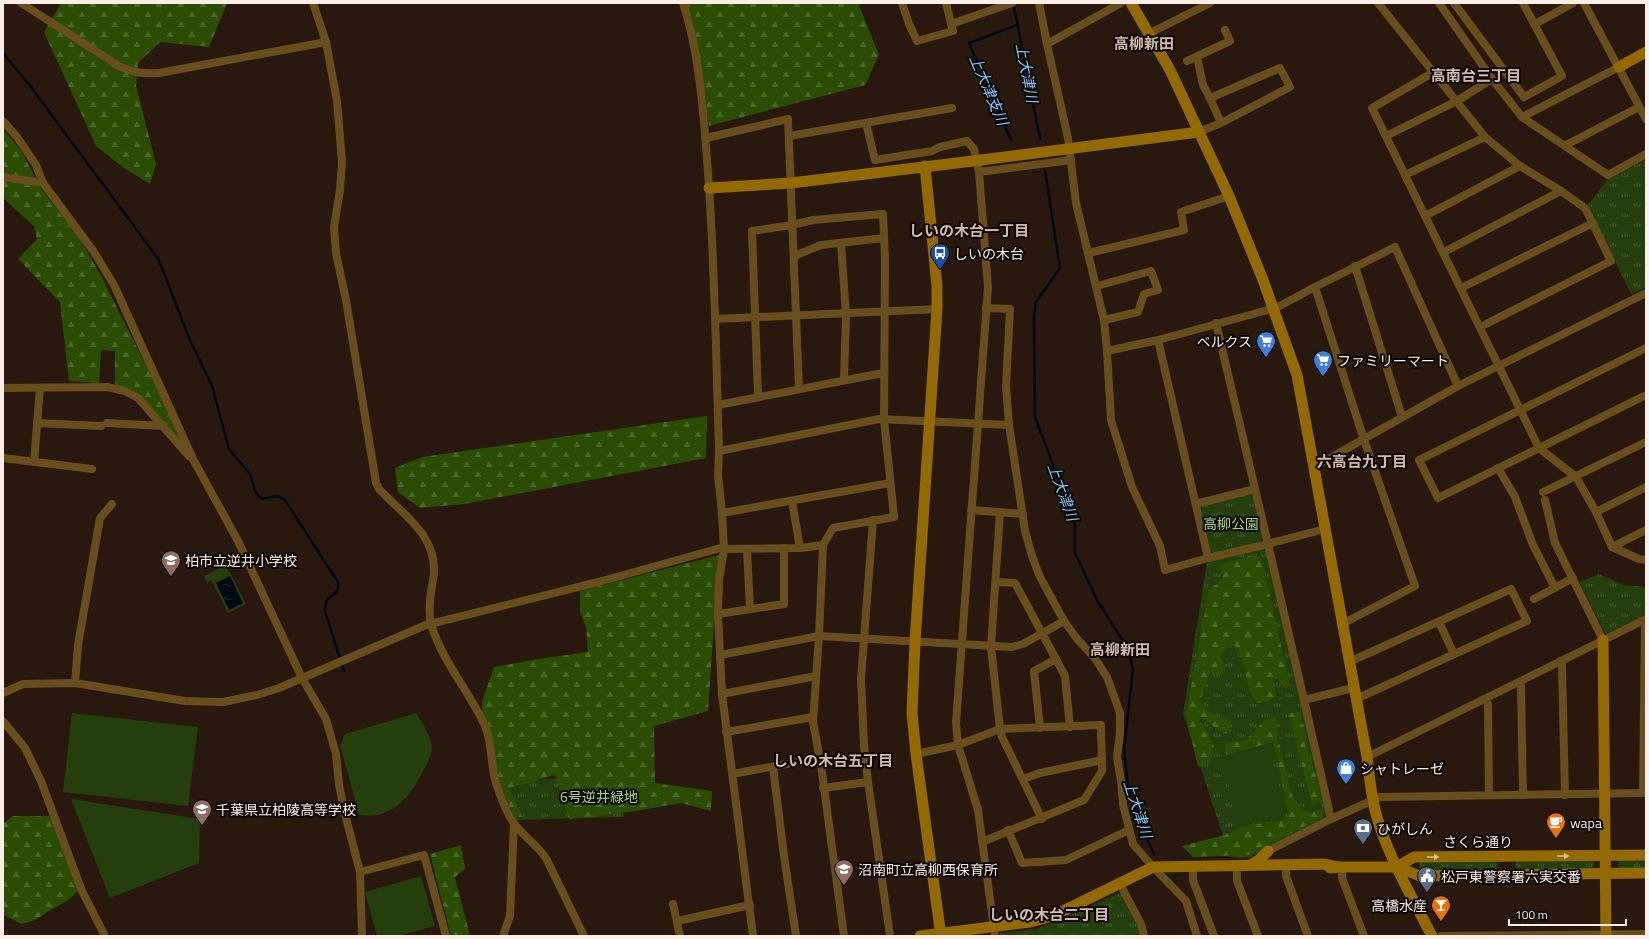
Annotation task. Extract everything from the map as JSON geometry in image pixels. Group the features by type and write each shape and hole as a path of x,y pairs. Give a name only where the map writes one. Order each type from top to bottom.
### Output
{"street":[{"path":"21,3 119,66 131,72 143,74 159,74 326,42"},
{"path":"313,3 326,42 337,102 342,162 340,190 334,227 336,253 346,300 373,473 379,489 418,528 428,541 432,552 434,571 429,604 431,624 448,662 485,726 489,739 495,778 514,823 546,858 584,936"},
{"path":"683,3 694,52 706,138 714,260 719,451 718,475 724,548 719,580 718,614 722,694 753,936"},
{"path":"902,3 917,41 953,31 946,3"},
{"path":"951,24 992,6 1012,3"},
{"path":"1047,44 1121,3"},
{"path":"1131,3 1170,70 1229,196 1274,309 1297,375 1366,758 1372,800 1380,828 1397,867 1432,936"},
{"path":"1150,34 1210,3"},
{"path":"1378,3 1485,137 1520,166 1561,191 1585,208 1611,261 1480,327"},
{"path":"1439,3 1492,79 1522,117 1566,145 1608,175 1646,154"},
{"path":"1454,3 1524,97 1562,76 1523,3"},
{"path":"1535,24 1573,3"},
{"path":"1584,3 1646,119"},
{"path":"1042,4 1047,44 1068,138 1076,203 1104,320 1111,420 1132,487 1160,546 1165,570 1325,529"},
{"path":"1188,61 1230,41 1225,30"},
{"path":"1522,117 1646,52"},
{"path":"1197,57 1203,86 1221,123"},
{"path":"709,188 792,183 1199,132 1221,123 1290,87 1280,68 1210,98"},
{"path":"1434,72 1372,108 1539,448 1576,477 1596,512 1612,547 1639,560 1646,560"},
{"path":"1386,136 1457,101 1492,79"},
{"path":"1566,145 1639,107"},
{"path":"789,136 952,108"},
{"path":"706,138 788,119 792,183 792,225 799,389"},
{"path":"3,121 17,137 36,165 44,183 94,252 114,285 194,460 238,541 302,678 326,719 332,737 343,806 360,872 362,936"},
{"path":"866,123 875,160 932,151 940,147 967,141 974,149 979,172 988,287 956,723 958,745 978,810 994,932"},
{"path":"1406,175 1485,137"},
{"path":"979,172 1070,160"},
{"path":"925,166 938,310 915,642 912,713 916,754 941,935"},
{"path":"1425,216 1520,166"},
{"path":"3,177 44,183"},
{"path":"1444,252 1561,191"},
{"path":"1089,253 1184,230 1181,212 1229,196"},
{"path":"758,396 752,231 813,220 883,214 885,312 883,373 884,419 894,517 833,528 823,545 819,636 813,717 844,936"},
{"path":"1461,288 1593,223"},
{"path":"794,256 821,245 884,238"},
{"path":"841,243 846,314 844,380"},
{"path":"1107,351 1158,340 1267,309 1274,309 1355,266 1395,248 1458,386"},
{"path":"1355,266 1402,417"},
{"path":"1097,286 1151,271 1158,290 1144,294 1138,312 1104,320"},
{"path":"1315,287 1364,440 1415,586 1342,624"},
{"path":"1314,467 1458,386 1646,293"},
{"path":"986,308 1010,309 1006,386 1009,424 1025,532 1032,556 1040,577 1064,621 1078,640 1094,657 1107,677 1120,713 1120,733 1117,757 1123,805 1133,844 1152,867 1186,901 1197,936"},
{"path":"715,319 938,310"},
{"path":"1216,323 1331,819"},
{"path":"1158,340 1208,558"},
{"path":"1646,348 1419,460 1438,498 1646,395"},
{"path":"718,404 883,373"},
{"path":"3,388 107,387 125,391 138,398 194,460"},
{"path":"34,462 40,388"},
{"path":"719,451 884,419 1009,424"},
{"path":"37,423 164,426"},
{"path":"1606,936 1603,640 1555,543 1544,496 1576,477 1646,442"},
{"path":"3,458 92,469"},
{"path":"1498,468 1515,497 1533,545 1555,588"},
{"path":"722,513 890,483"},
{"path":"1596,512 1646,486"},
{"path":"1196,504 1255,489"},
{"path":"792,501 800,548"},
{"path":"75,684 78,645 100,518 112,504"},
{"path":"971,510 1023,514"},
{"path":"1000,512 991,647 1000,729 1002,737 1042,819"},
{"path":"873,520 861,679 864,746 868,782 890,936"},
{"path":"1612,547 1646,530"},
{"path":"3,693 23,684 59,683 75,684 185,701 223,702 257,696 377,647 410,631 431,624 602,581 724,548 800,548 823,545"},
{"path":"718,614 784,604 784,548"},
{"path":"747,549 750,609"},
{"path":"1534,599 1573,578"},
{"path":"996,582 1015,583 1065,676 1070,727"},
{"path":"1304,700 1354,694 1454,654 1527,621 1511,589 1349,662"},
{"path":"1250,865 1259,860 1268,851 1331,819 1372,800 1383,797 1489,794 1565,795 1645,793 1645,620 1366,758"},
{"path":"720,655 819,636 1012,647 1023,644 1064,621"},
{"path":"1439,622 1454,654"},
{"path":"1040,728 1034,671 1056,660"},
{"path":"1560,661 1562,665 1565,795"},
{"path":"722,694 816,676"},
{"path":"1519,682 1521,686 1523,795"},
{"path":"1485,699 1488,704 1489,794"},
{"path":"726,732 813,717"},
{"path":"3,721 25,748 41,781 82,891 106,936"},
{"path":"916,754 958,745 1000,729 1101,725 1102,771 1084,800 1042,819 1008,830 982,842"},
{"path":"732,774 820,758"},
{"path":"1023,779 1040,773 1102,760"},
{"path":"773,767 796,936"},
{"path":"823,788 868,782"},
{"path":"503,936 510,916 514,823"},
{"path":"1008,830 1022,863 1066,860 1129,830"},
{"path":"1268,851 1266,860 1269,864"},
{"path":"360,872 424,855 446,936"},
{"name":"さくら通り","path":"1397,867 1414,857 1646,855"},
{"path":"920,936 994,932 1053,916 1152,867 1269,864 1323,864 1340,867"},
{"path":"1237,866 1250,871 1322,870 1340,867 1397,867 1420,876 1646,872"},
{"path":"1237,866 1237,881 1258,936"},
{"path":"1193,867 1193,880 1214,936"},
{"path":"1340,867 1342,878 1364,936"},
{"path":"1286,870 1286,876 1308,936"},
{"path":"1120,884 1141,924 1144,936"},
{"path":"673,904 680,936"},
{"path":"677,921 750,905"},
{"path":"1441,936 1606,936 1646,934"}],"green space":[{"path":"61,3 227,3 209,47 160,42 138,63 136,86 156,164 150,184 124,168 96,146 44,32"},
{"path":"687,3 858,3 879,55 865,85 709,126 705,94"},
{"path":"3,129 20,149 42,190 80,239 100,274 175,423 183,444 141,396 115,384 115,351 101,350 99,383 69,381 60,302 18,259 37,239 34,226 3,198"},
{"path":"1646,159 1646,287 1631,294 1588,205 1608,179"},
{"path":"707,416 706,458 464,504 420,508 398,492 395,468 422,457"},
{"name":"高柳公園","path":"1247,492 1253,494 1263,537 1260,542 1214,553 1209,551 1200,510 1204,504"},
{"path":"1260,548 1267,551 1326,813 1324,818 1249,858 1230,857 1183,714 1207,562"},
{"path":"1256,554 1262,560 1290,686 1284,687 1279,679 1273,679 1276,696 1262,703 1257,703 1248,685 1243,660 1235,646 1227,646 1221,656 1226,670 1221,675 1210,673 1200,702 1214,714 1231,720 1231,731 1224,734 1198,715 1203,727 1209,734 1214,747 1210,763 1198,767 1186,715 1209,589 1223,580 1220,565"},
{"path":"719,555 708,711 654,726 655,783 712,791 711,811 681,803 635,811 569,819 555,775 509,788 522,817 514,818 496,771 482,717 482,702 494,667 588,652 586,627 580,612 580,591"},
{"path":"226,565 246,604 228,613 211,580 207,582 204,576"},
{"path":"1599,574 1624,585 1646,587 1646,615 1606,634 1579,582"},
{"path":"1299,711 1322,802 1312,805 1289,714"},
{"path":"72,713 198,727 188,806 63,792"},
{"path":"416,713 429,735 432,744 431,754 419,779 407,797 391,810 382,814 371,816 359,815 340,745 345,734"},
{"path":"1275,717 1277,721 1277,737 1292,795 1301,809 1306,813 1321,810 1324,812 1323,817 1249,855 1193,857 1182,846 1228,834 1240,827 1287,819 1288,813 1274,742 1226,755 1225,743 1245,741 1265,720"},
{"path":"1269,744 1285,812 1238,823 1223,760 1233,758 1232,753"},
{"name":"6号逆井緑地","path":"617,773 624,817 516,820 498,783"},
{"path":"71,799 200,819 199,863 110,898"},
{"path":"13,816 50,816 80,888 70,899 35,920 22,924 3,915 3,824"},
{"path":"461,845 465,869 455,877 470,936 451,936 430,854"},
{"path":"1591,859 1594,863 1594,868 1590,869 1518,869 1515,866 1516,861"},
{"path":"1646,859 1646,869 1621,869 1618,866 1619,860"},
{"path":"1495,861 1498,865 1497,869 1494,870 1422,871 1419,868 1420,862"},
{"path":"421,876 435,926 399,936 377,936 365,892"},
{"path":"1118,893 1122,894 1138,926 1141,936 999,936 1000,933 1036,929 1060,920"}],"water":[{"path":"230,576 243,603 229,610 216,583"}],"waterway":[{"name":"上大津川","path":"1014,6 1040,139"},
{"name":"上大津支川","path":"1011,140 969,43 1017,25"},
{"path":"3,53 31,87 159,260 189,338 212,386 229,449 250,474 256,493 262,499 277,496 284,499 338,582 337,591 329,597 325,604 325,611 344,671"},
{"name":"上大津川","path":"1045,170 1060,268 1036,302 1034,316 1035,417 1075,524 1075,553 1098,602 1127,647 1133,669 1124,749 1128,789 1141,826 1154,854"}],"place":[{"name":"しいの木台","path":"940,270"},
{"name":"ベルクス","path":"1266,358"},
{"name":"ファミリーマート","path":"1323,377"},
{"name":"柏市立逆井小学校","path":"171,577"},
{"name":"シャトレーゼ","path":"1346,785"},
{"name":"千葉県立柏陵高等学校","path":"202,826"},
{"name":"wapa","path":"1556,839"},
{"name":"ひがしん","path":"1363,845"},
{"name":"沼南町立高柳西保育所","path":"844,886"},
{"name":"松戸東警察署六実交番","path":"1427,893"},
{"name":"高橋水産","path":"1441,922"}],"district":[{"name":"高柳新田","path":"1144,43"},
{"name":"高南台三丁目","path":"1476,75"},
{"name":"しいの木台一丁目","path":"969,230"},
{"name":"六高台九丁目","path":"1362,461"},
{"name":"高柳新田","path":"1120,649"},
{"name":"しいの木台五丁目","path":"833,760"},
{"name":"しいの木台二丁目","path":"1049,914"}]}
